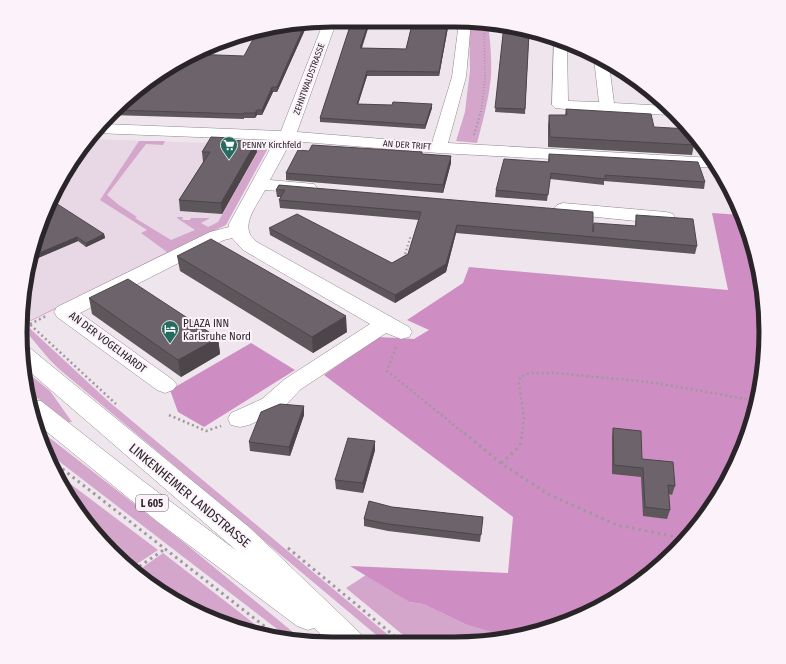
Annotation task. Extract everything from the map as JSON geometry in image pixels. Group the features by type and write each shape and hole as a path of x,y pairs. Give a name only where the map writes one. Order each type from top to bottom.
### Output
{"street":[{"name":"ZEHNTWALDSTRASSE","path":"286,136 290,130 328,27"},
{"path":"439,148 459,77 464,28"},
{"path":"560,46 560,105 664,111"},
{"path":"602,65 607,108"},
{"name":"AN DER TRIFT","path":"105,129 286,136 439,148 708,162"},
{"path":"173,145 183,132"},
{"path":"286,136 238,224 238,231 244,242 394,328"},
{"path":"259,184 321,189"},
{"path":"546,208 681,220"},
{"name":"AN DER VOGELHARDT","path":"165,385 65,312 138,283 217,236 238,231"},
{"path":"240,419 271,405 293,384 394,328"},
{"name":"LINKENHEIMER LANDSTRASSE","path":"29,359 240,536 343,637"},
{"name":"L 605","path":"37,411 87,453 217,553 336,637"}],"path":[{"path":"465,149 473,138 481,112 485,79 484,29"},
{"path":"403,260 411,235"},
{"path":"394,328 387,371 501,463 548,494 617,524 679,538"},
{"path":"501,463 520,446 524,417 519,384 520,377 530,373 555,372 649,382 751,400"},
{"path":"169,415 206,431 240,419"},
{"path":"57,465 270,631"},
{"path":"138,567 166,548"}],"shaded area":[{"path":"469,28 489,29 491,49 490,84 486,110 477,143 456,141 465,112 470,70"},
{"path":"96,139 261,145 224,223 31,320 28,317 30,292 37,253 43,234 58,197 68,179"},
{"path":"139,141 165,141 163,145 146,144 107,195 137,217 135,218 171,240 195,230 177,217 183,217 182,220 190,220 191,218 210,218 201,223 208,227 218,222 257,153 213,143 261,145 267,150 226,225 31,321 28,317 31,320 167,252 141,233 147,230 100,200"},
{"path":"712,213 736,215 749,253 756,292 759,332 753,392 749,411 736,449 728,467 708,501 696,518 670,548 640,574 589,606 571,614 533,627 501,633 491,632 467,625 423,604 409,602 350,566 508,573 513,517 324,375 378,337 414,339 429,330 407,320 463,283 469,267 728,290"},
{"path":"27,326 107,400 391,637 379,637 49,359 27,333"},
{"path":"251,343 295,370 204,427 178,412 170,390"},
{"path":"30,375 50,391 72,422 68,422 34,395"},
{"path":"44,434 187,545 296,634 281,632 54,457"},
{"path":"66,480 68,482 158,550 136,565 116,548 90,518"},
{"path":"163,553 261,629 234,621 197,606 163,586 140,569"},
{"path":"366,575 409,602 423,604 467,625 491,632 501,633 454,637 406,637 346,588"}],"building":[{"path":"350,27 367,27 360,48 406,49 412,27 447,27 439,72 367,71 357,104 392,105 393,102 432,104 425,125 320,118"},
{"path":"303,29 277,87 272,87 262,110 257,110 255,113 243,114 123,110 146,90 163,78 197,58 205,55 244,56 254,37"},
{"path":"503,31 529,36 525,109 495,108"},
{"path":"566,109 651,114 654,127 681,129 694,145 550,137 549,115 567,115"},
{"path":"211,137 232,138 231,140 256,142 221,203 179,200 210,152 202,152"},
{"path":"312,145 422,152 422,154 451,156 443,185 286,173 298,150 309,151"},
{"path":"549,154 698,162 705,182 605,175 605,179 551,173 548,195 496,190 504,159 549,162"},
{"path":"279,185 593,212 593,232 594,223 636,226 636,215 693,219 697,246 457,225 446,264 395,295 269,228 297,214 392,263 408,254 421,212 279,200 285,190 276,190"},
{"path":"55,203 104,234 86,243 77,237 37,254"},
{"path":"211,239 346,316 312,337 177,256"},
{"path":"128,279 218,338 178,360 89,298"},
{"path":"280,404 304,406 289,447 249,442 261,412"},
{"path":"613,428 641,431 642,459 673,462 675,486 668,485 670,510 645,507 643,468 614,465"},
{"path":"348,438 375,441 363,483 335,480"},
{"path":"369,501 392,507 483,517 481,535 388,524 364,519"}],"place":[{"name":"PENNY Kirchfeld","path":"229,160"},
{"name":"PLAZA INN Karlsruhe Nord","path":"170,344"}]}
